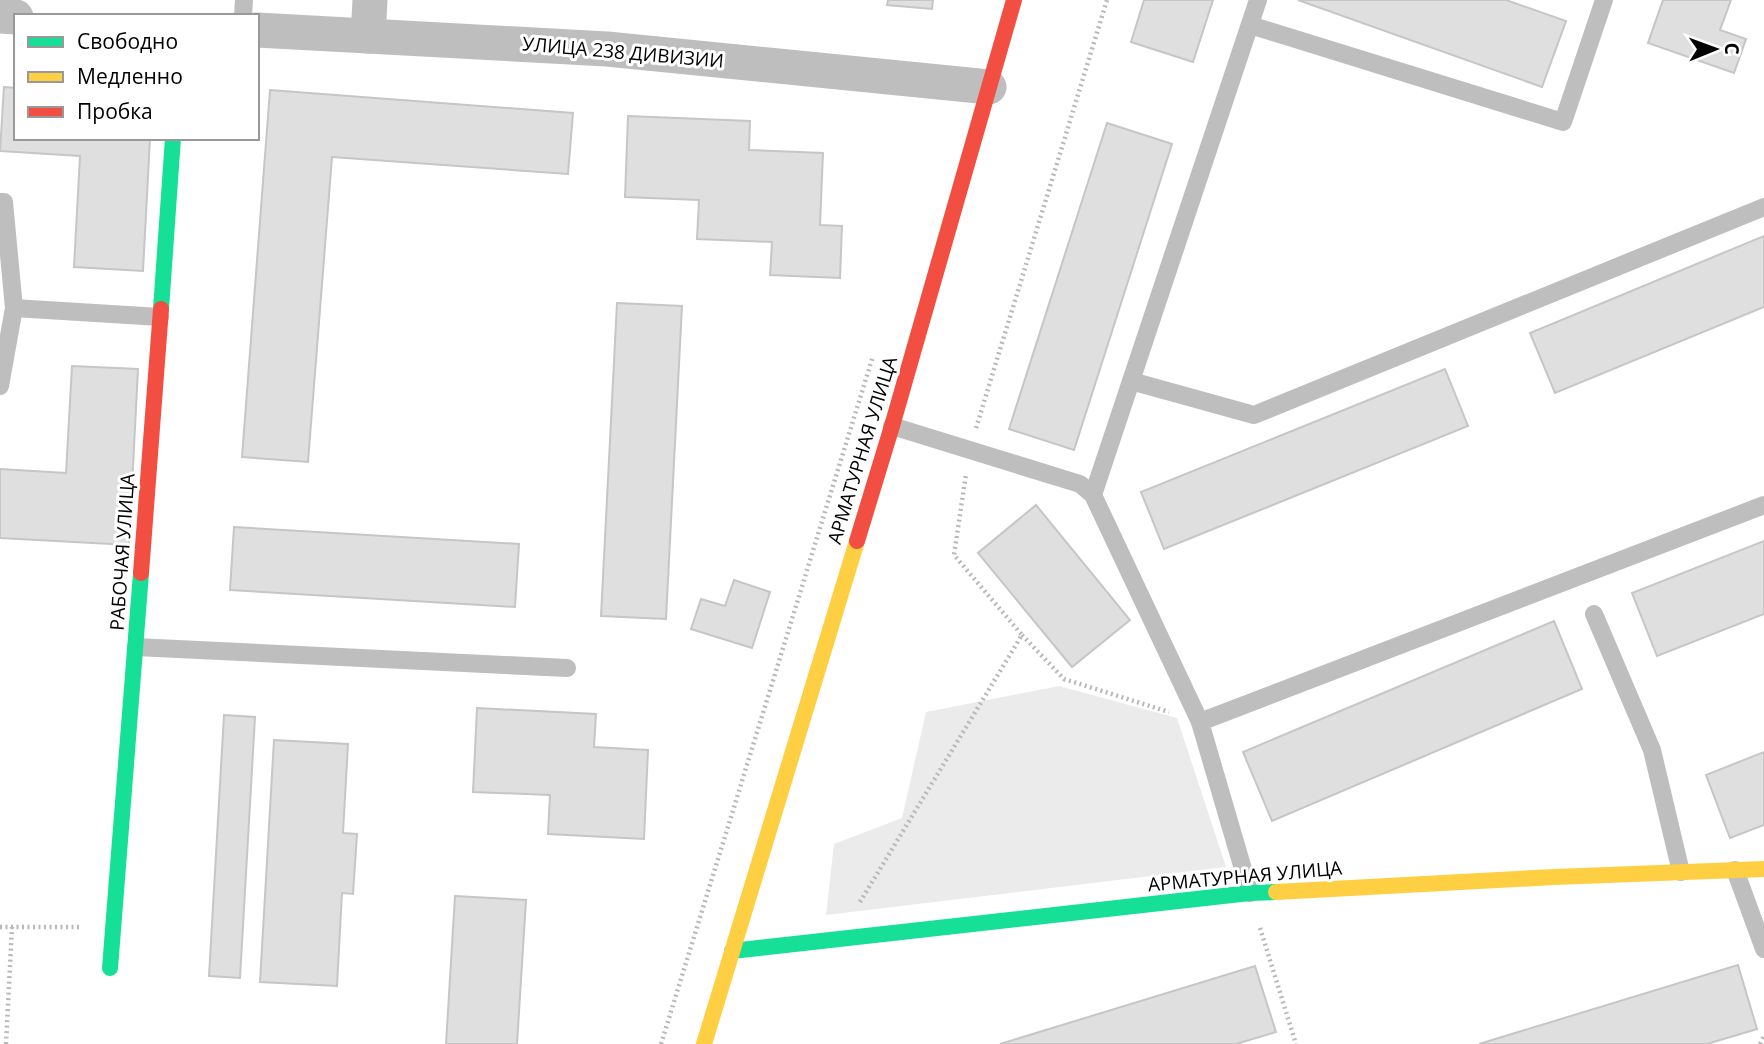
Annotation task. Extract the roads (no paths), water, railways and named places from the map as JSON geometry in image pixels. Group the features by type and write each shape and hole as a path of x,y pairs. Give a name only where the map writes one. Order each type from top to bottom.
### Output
{"street":[{"path":"368,36 370,0"},
{"name":"АРМАТУРНАЯ УЛИЦА","path":"704,1044 892,426 1014,0"},
{"name":"УЛИЦА 238 ДИВИЗИИ","path":"259,30 607,49 989,87"},
{"name":"РАБОЧАЯ УЛИЦА","path":"110,968 173,140"},
{"name":"АРМАТУРНАЯ УЛИЦА","path":"732,951 1250,893 1764,869"}],"lane":[{"path":"1093,495 1258,0"},
{"path":"1250,25 1563,122 1604,0"},
{"path":"0,202 4,202 14,308 0,386"},
{"path":"1132,381 1254,415 1764,207"},
{"path":"14,308 160,317"},
{"path":"892,426 1080,484 1093,495 1200,722 1250,893"},
{"path":"1200,722 1764,505"},
{"path":"1594,614 1652,750 1681,872"},
{"path":"136,647 568,668"},
{"path":"1735,870 1764,949"}]}
